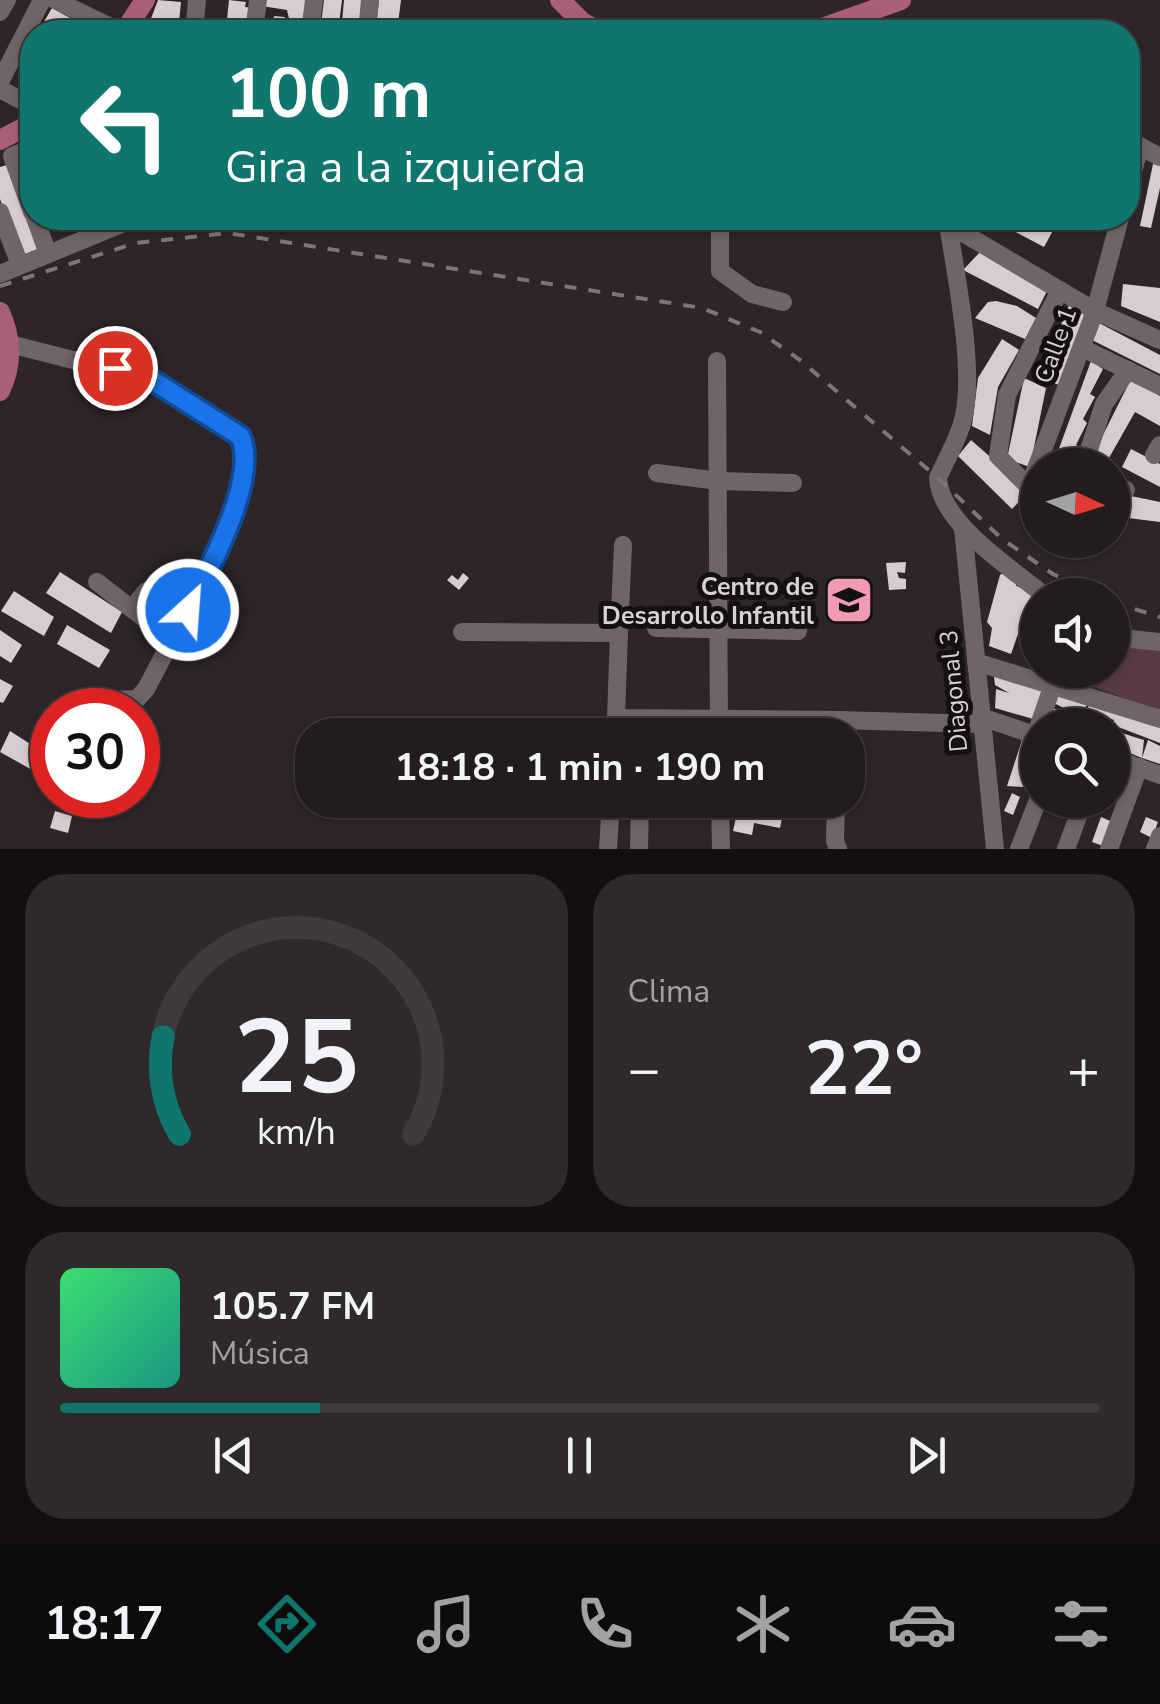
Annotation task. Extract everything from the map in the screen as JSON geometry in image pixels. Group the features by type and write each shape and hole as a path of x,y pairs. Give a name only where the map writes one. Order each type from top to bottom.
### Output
{"main road":[{"path":"560,0 580,20"},
{"path":"848,20 901,0"},
{"path":"0,312 10,344 10,364 0,391"}],"street":[{"path":"0,12 7,0"},
{"path":"55,0 98,20"},
{"path":"0,85 20,45"},
{"path":"6,148 20,182"},
{"path":"0,212 20,266"},
{"path":"39,230 48,254"},
{"path":"91,230 93,236"},
{"path":"0,274 107,230"},
{"path":"720,230 720,271 752,294 783,302"},
{"path":"948,230 965,348 965,410 938,478 942,497 963,528 1023,578"},
{"path":"962,230 1095,311 1160,340"},
{"name":"Calle 1","path":"1060,290 1007,395 998,456 1028,487 1095,311 1117,230"},
{"path":"10,344 152,380 240,436 246,448 246,466 236,500 204,578 144,688"},
{"path":"1082,348 1160,386"},
{"path":"717,361 719,718"},
{"path":"1090,448 1104,404 1128,370"},
{"path":"658,473 718,481 793,483"},
{"name":"Diagonal 3","path":"963,528 995,849"},
{"path":"615,718 623,545"},
{"path":"132,609 146,590 204,578"},
{"path":"97,582 172,640"},
{"path":"656,628 798,631"},
{"path":"462,632 619,633"},
{"path":"1130,639 1160,642"},
{"path":"976,662 1020,671"},
{"path":"1081,688 1160,719"},
{"path":"865,726 981,720 1020,728"},
{"path":"1130,764 1160,774"},
{"path":"1109,849 1139,767"},
{"path":"608,849 610,818"},
{"path":"639,849 640,818"},
{"path":"720,818 720,849"},
{"path":"836,818 838,849"},
{"path":"1019,849 1031,818"},
{"path":"1066,849 1077,818"},
{"path":"1155,849 1160,836"}],"shaded area":[{"path":"1130,637 1160,644 1160,712 1096,688 1130,688"}],"building":[{"path":"158,0 181,2 179,20 150,20"},
{"path":"229,0 246,2 245,7 252,8 250,20 227,19"},
{"path":"264,0 311,0 308,20 289,20 287,10 262,6"},
{"path":"324,0 342,0 340,20 322,20"},
{"path":"344,0 365,0 362,20 342,20"},
{"path":"379,0 401,0 398,20 376,20"},
{"path":"52,8 74,20 45,20"},
{"path":"1153,164 1160,165 1160,188 1151,228 1140,226"},
{"path":"7,165 20,200 20,230 31,230 38,249 20,256 0,199 0,167"},
{"path":"1012,230 1053,230 1044,247"},
{"path":"980,252 1048,289 1038,309 963,270"},
{"path":"1123,284 1160,288 1160,322 1121,306"},
{"path":"988,302 1017,306 1036,318 1025,339 975,318"},
{"path":"1069,305 1086,311 1059,385 1040,377"},
{"path":"1099,323 1160,355 1160,374 1092,340"},
{"path":"1002,339 1019,350 998,387 990,435 972,426 978,378"},
{"path":"1091,361 1103,369 1090,394 1095,397 1083,419 1087,423 1076,445 1080,448 1059,448"},
{"path":"1024,378 1046,388 1034,448 1020,448 1020,464 1007,459"},
{"path":"1131,379 1160,396 1160,426 1135,412 1115,448 1096,448"},
{"path":"971,440 1020,483 1020,501 1012,509 958,456"},
{"path":"1130,451 1160,464 1160,487 1130,471"},
{"path":"1130,496 1160,502 1160,522 1130,518"},
{"path":"906,562 905,573 897,572 899,578 906,579 906,589 889,590 886,563"},
{"path":"1008,570 1018,579 1016,586 1020,587 1020,628 1011,654 989,646 992,628 987,622 1000,575"},
{"path":"60,572 122,612 111,633 46,593"},
{"path":"463,573 469,578 459,590 447,580 452,575 458,580"},
{"path":"14,591 54,617 44,636 1,611"},
{"path":"67,625 110,650 99,668 57,644"},
{"path":"0,630 22,645 11,663 0,656"},
{"path":"992,662 1020,672 1020,688 1044,688 1037,708 1020,708 1020,715 995,708 996,689 1009,693 995,685"},
{"path":"0,679 13,686 3,703 0,702"},
{"path":"1061,688 1088,699 1086,708 1064,708 1052,702"},
{"path":"1092,700 1115,708 1087,708"},
{"path":"1130,713 1160,724 1160,743 1130,732"},
{"path":"10,731 30,744 30,769 0,752"},
{"path":"1130,736 1144,740 1142,758 1130,753"},
{"path":"1148,740 1160,746 1160,764 1142,758"},
{"path":"1020,746 1020,787 1007,786"},
{"path":"1012,793 1020,797 1013,815 1004,811"},
{"path":"1146,817 1158,822 1152,838 1140,832"},
{"path":"53,818 72,818 68,833 50,828"},
{"path":"736,818 782,818 780,828 754,823 752,835 733,831"},
{"path":"1101,818 1115,823 1106,847 1092,842"}],"railway":[{"path":"0,286 136,243 228,233 702,308 760,332 800,360 938,478 1002,539 1061,578"},
{"path":"1130,608 1160,617"}],"place":[{"name":"Centro de Desarrollo Infantil","path":"849,600"}],"route":[{"path":"115,368 152,380 208,414 240,436 246,448 246,466 236,500 188,610"}]}
